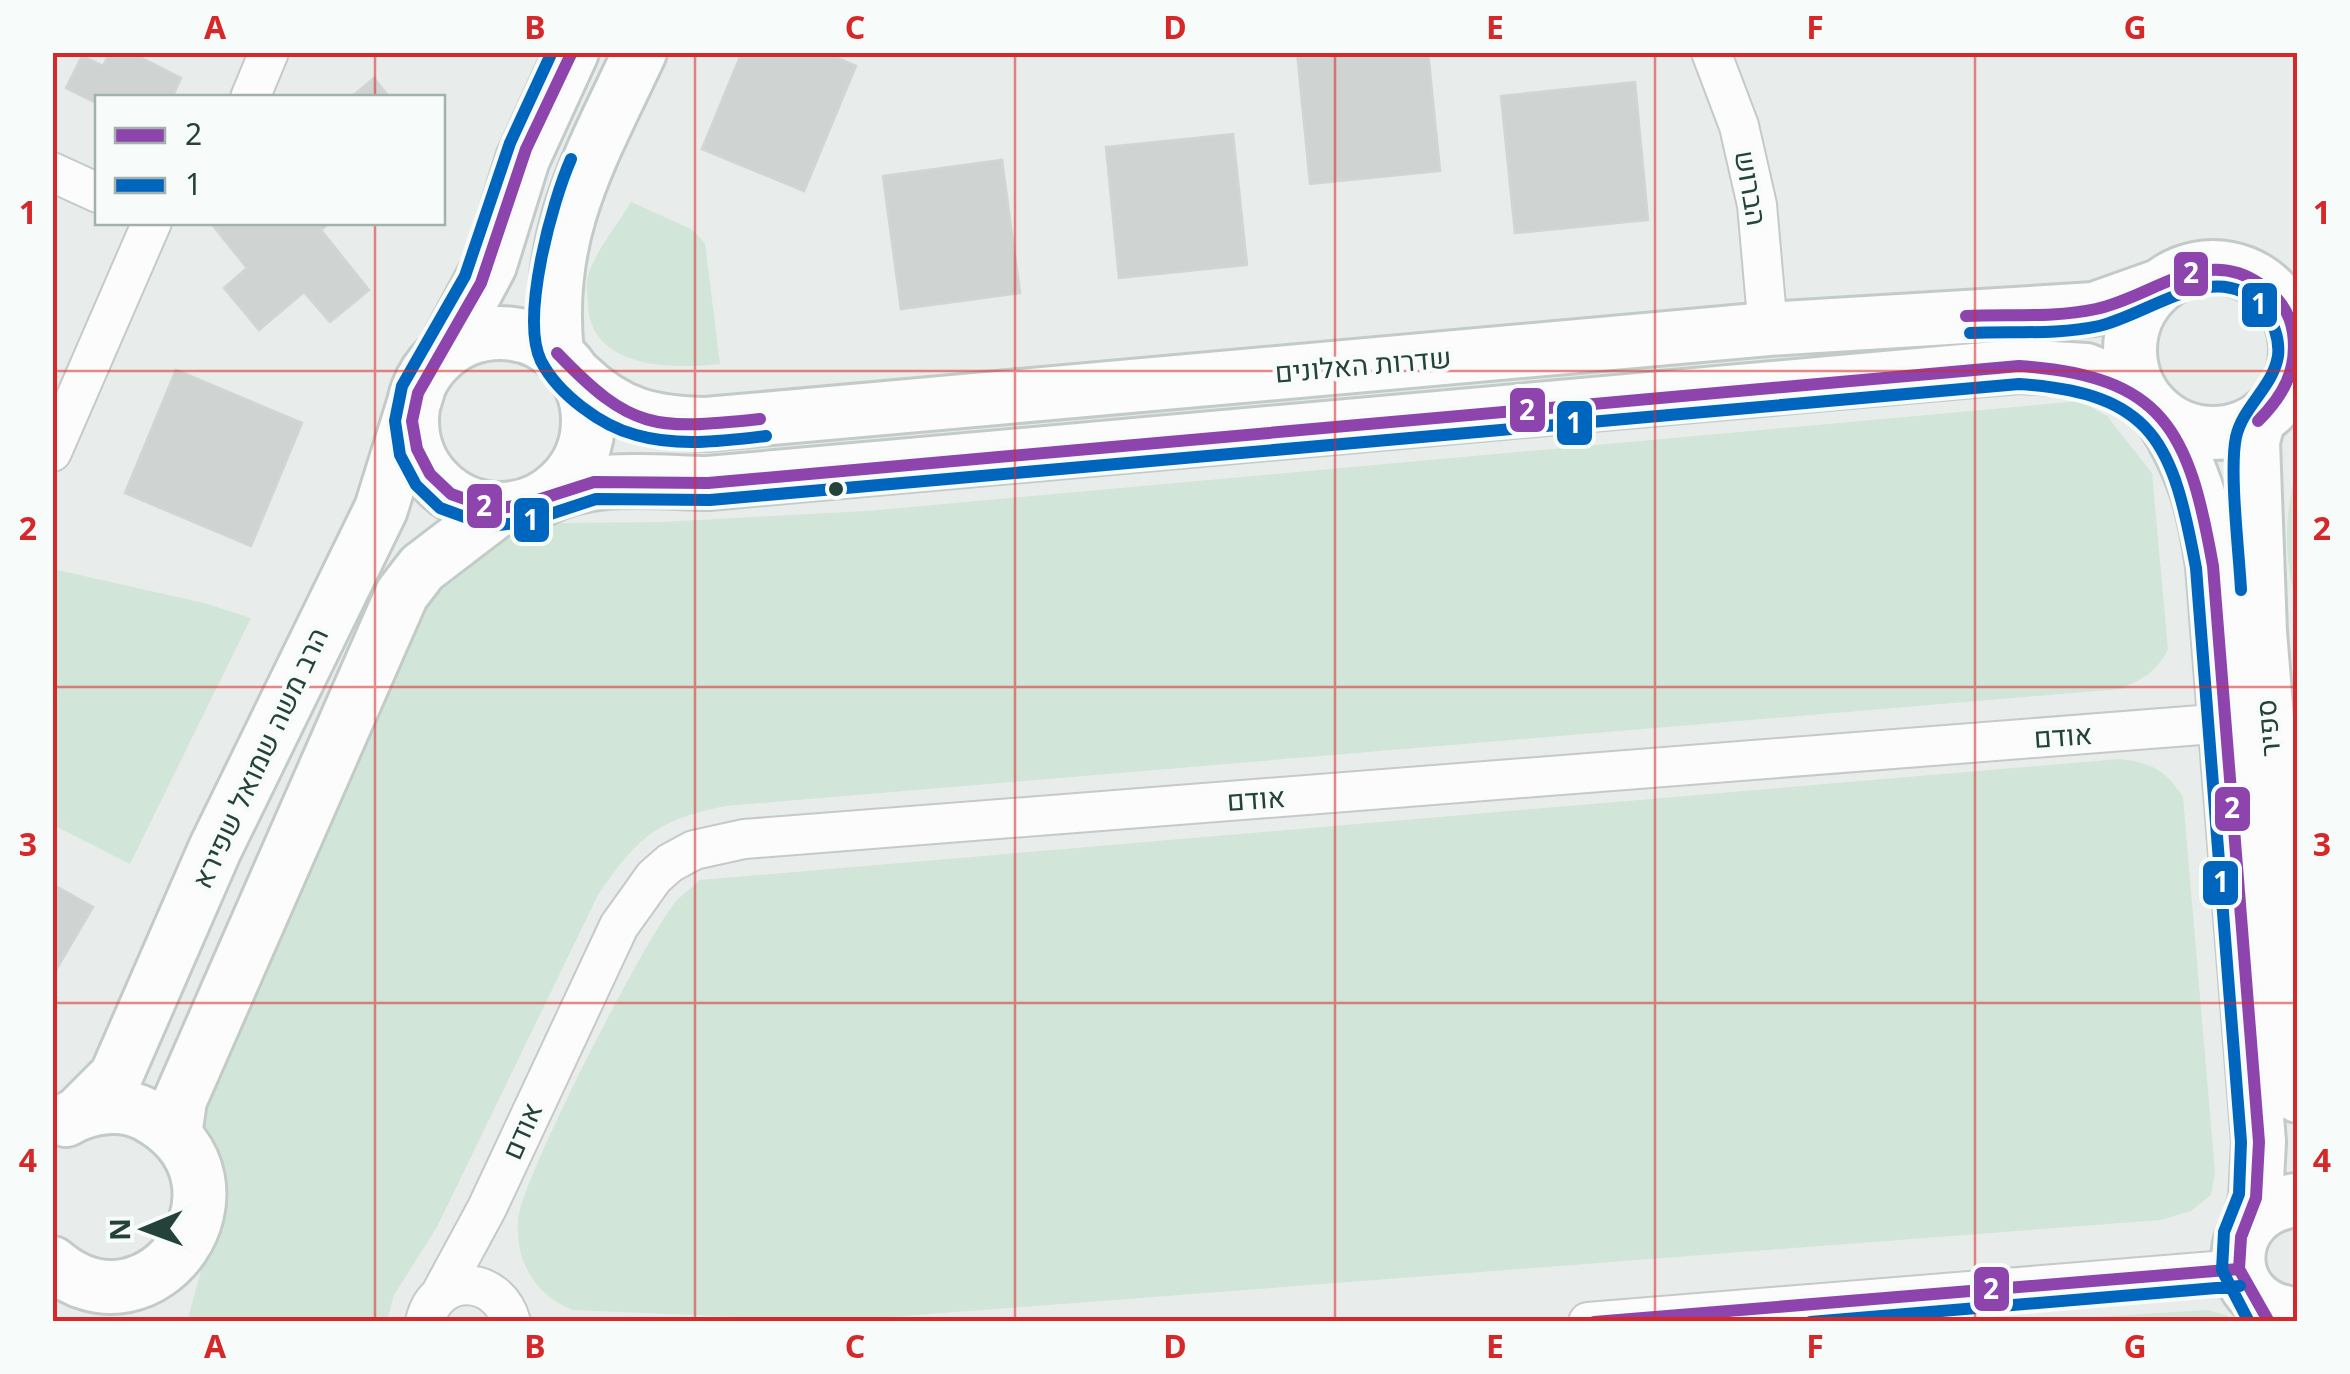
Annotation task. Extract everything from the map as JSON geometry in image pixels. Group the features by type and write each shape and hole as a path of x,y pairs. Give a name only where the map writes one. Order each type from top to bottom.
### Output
{"main road":[{"name":"הרב משה שמואל שפירא","path":"66,1121 116,1076 215,849 380,508 430,372 490,265 522,159 572,52"},
{"path":"175,1136 180,1100 402,594 422,568 520,505 566,481 587,440 588,408 567,365 553,282 558,248 580,182 640,52"},
{"path":"567,365 525,336 495,332 466,339 430,372 413,436 429,474 467,503 520,505 568,486 596,481 708,483 2020,366 2086,370 2151,404 2184,428 2209,434 2234,431 2258,421 2279,402 2295,375 2292,323 2279,298 2278,284 2234,270 2208,267 2182,272 2159,286 2134,324 2131,359 2151,404"},
{"name":"שדרות האלונים","path":"567,365 604,401 630,415 662,423 706,424 1768,329 2094,309 2159,286"},
{"name":"ספיר","path":"2151,404 2189,460 2263,720 2298,1096"},
{"name":"ספיר","path":"2258,421 2252,442 2263,720 2258,1142 2263,1286"},
{"path":"52,1263 90,1284 102,1304 171,1263 190,1238 200,1208 199,1178 188,1149 139,1111 109,1106 66,1121"},
{"path":"2263,1286 2279,1202 2298,1200"}],"street":[{"path":"251,95 269,52"},
{"name":"הברוש","path":"1711,52 1739,126 1757,205 1768,329"},
{"path":"52,172 95,192"},
{"path":"52,452 151,225"},
{"name":"אודם","path":"433,1307 492,1197 619,926 670,863 713,844 2263,720"},
{"name":"אודם","path":"492,1197 486,1247 509,1312"},
{"path":"433,1307 467,1284 509,1312"},
{"path":"1588,1322 2263,1286"}],"green space":[{"path":"631,202 691,229 705,243 720,364 681,366 639,361 604,343 593,327 588,276 601,247"},
{"path":"2080,401 2107,416 2152,473 2168,649 2154,669 2136,682 2120,689 702,811 651,834 625,859 598,895 437,1227 394,1295 387,1321 187,1322 215,1219 199,1108 393,669 436,584 493,533 555,523 661,522 867,511"},
{"path":"2297,469 2297,604 2287,536"},
{"path":"53,569 204,603 251,618 130,864 53,825"},
{"path":"2119,759 2156,769 2183,797 2215,1172 2211,1195 2191,1211 2161,1220 839,1321 573,1310 548,1296 524,1263 518,1220 562,1109 661,922 677,900 700,880"},
{"path":"2208,1310 2228,1316 2228,1321 2026,1321"}],"building":[{"path":"110,52 130,52 181,78 173,95 95,95 95,102 66,88 82,56 103,66"},
{"path":"742,52 824,52 856,66 804,191 702,149"},
{"path":"1297,52 1428,52 1440,171 1310,184"},
{"path":"374,78 388,95 354,95"},
{"path":"1635,82 1648,220 1515,233 1501,96"},
{"path":"1233,134 1247,265 1119,278 1106,147"},
{"path":"1002,160 1020,293 901,309 883,176"},
{"path":"327,225 321,230 369,290 330,322 304,292 259,330 224,288 247,268 214,227"},
{"path":"176,370 302,423 251,546 125,493"},
{"path":"52,884 93,907 52,977"}],"transit line":[{"name":"1","path":"552,52 510,143 465,276 402,386 395,421 400,455 416,485 440,508 490,526 526,522 596,499 710,500 2019,384 2065,389 2101,399 2129,413 2150,433 2166,458 2178,488 2196,568 2241,1142 2239,1194 2224,1232 2222,1270 2249,1322"},
{"name":"2","path":"572,52 526,149 481,283 418,393 412,421 417,449 430,474 451,494 493,509 522,505 594,482 708,483 2019,366 2108,382 2138,398 2162,419 2180,446 2193,479 2213,566 2259,1142 2256,1198 2241,1237 2239,1269 2269,1322"},
{"name":"1","path":"571,159 555,203 536,290 535,342 549,373 582,407 636,435 684,442 766,436"},
{"name":"2","path":"1966,316 2080,312 2117,303 2198,272 2239,273 2277,299 2286,311 2293,333 2293,359 2287,382 2258,421"},
{"name":"1","path":"1970,333 2051,332 2099,326 2204,288 2225,287 2244,293 2262,307 2275,330 2278,356 2236,437 2234,490 2241,590"},
{"name":"2","path":"557,353 605,398 647,419 669,424 760,419"},
{"name":"2","path":"1594,1322 2239,1269"},
{"name":"1","path":"1810,1322 2240,1286"}]}
